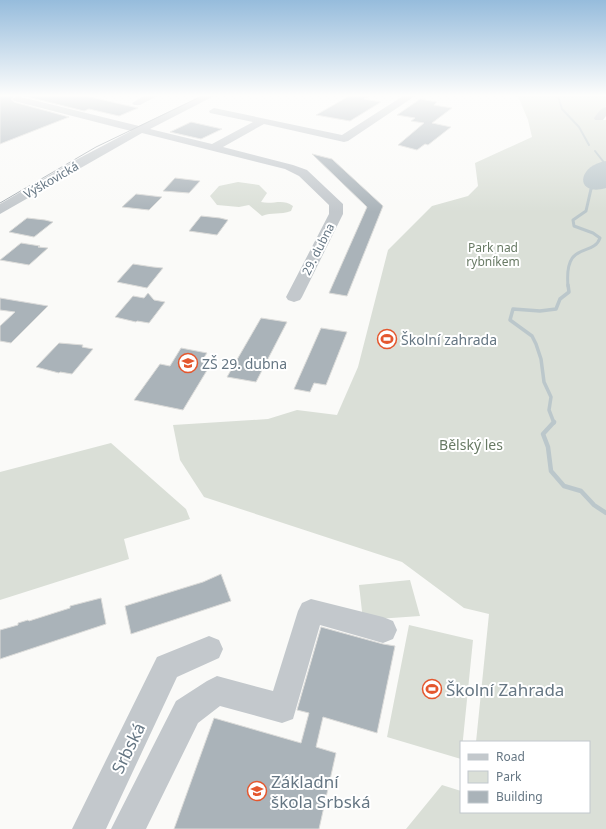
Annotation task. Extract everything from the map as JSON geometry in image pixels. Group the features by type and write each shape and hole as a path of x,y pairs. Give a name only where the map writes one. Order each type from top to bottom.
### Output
{"street":[{"name":"Výškovická","path":"83,148 115,135"},
{"name":"Výškovická","path":"0,210 121,135"},
{"name":"29. dubna","path":"162,135 289,167 303,172 336,204 336,214 294,297"},
{"path":"213,148 238,135"},
{"path":"325,135 344,139 351,135"},
{"path":"128,829 188,712 217,691 282,708 311,611 383,630"},
{"name":"Srbská","path":"89,829 167,666 209,649"}],"green space":[{"name":"Bělský les","path":"531,135 606,135 606,829 406,829 442,785 460,791 460,813 590,813 590,741 476,741 489,614 464,608 402,562 204,497 180,460 173,425 268,419 297,410 337,415 358,367 388,250 432,206 468,196 478,186 475,163 532,137"},
{"path":"238,182 259,185 267,193 261,202 285,202 293,206 291,211 262,216 249,205 239,207 217,205 210,196 219,186"},
{"path":"111,443 186,509 190,519 124,539 129,559 0,600 0,472"},
{"path":"410,580 420,616 363,620 359,585"},
{"name":"Školní Zahrada","path":"409,625 473,640 463,741 460,741 460,759 387,737"}],"shaded area":[{"path":"606,161 606,188 596,190 584,185 583,180 589,169 596,164"}],"building":[{"path":"0,135 24,135 0,144"},
{"path":"182,135 210,135 201,139"},
{"path":"410,135 441,135 428,145 425,144 417,150 398,145"},
{"path":"312,154 332,159 383,206 347,296 329,293 367,207"},
{"path":"175,178 200,181 189,193 163,191"},
{"path":"136,194 162,197 149,210 122,207"},
{"path":"201,216 228,220 217,235 189,231"},
{"path":"27,218 53,222 34,237 9,232"},
{"path":"21,243 48,248 29,265 0,260"},
{"path":"133,264 163,268 147,288 117,282"},
{"path":"148,293 154,300 165,302 149,323 136,322 115,317 133,296 144,298"},
{"path":"0,298 48,306 11,343 0,341 0,326 15,312 0,310"},
{"path":"261,318 287,322 256,382 227,377"},
{"path":"321,328 347,332 326,385 314,383 310,392 294,389"},
{"path":"59,343 83,345 82,347 93,349 72,374 59,373 36,367"},
{"path":"181,348 207,353 201,362 205,363 203,366 209,367 183,410 134,400 160,364 170,366"},
{"path":"221,574 231,601 131,634 125,606 203,582"},
{"path":"101,598 106,624 0,659 0,630 18,625 18,623 70,608 70,606"},
{"name":"Základní škola Srbská","path":"321,627 395,646 377,733 323,717 316,747 336,753 319,829 174,829 214,718 301,743 309,713 297,710"}],"waterway":[{"path":"583,135 589,145"},
{"path":"595,151 606,165"},
{"path":"568,285 570,261 575,255 596,244 600,238 593,233 574,226 573,220 586,211 591,189 594,185"},
{"path":"554,422 549,410 551,397 544,382 541,359 536,344 532,336 510,320 513,309 540,311 556,309 560,299 569,292 568,285"},
{"path":"554,422 543,434 548,447 551,471 564,486 581,491 594,505 606,513"}],"tram line":[{"path":"0,203 96,147 122,135"}],"place":[{"name":"Školní zahrada","path":"387,339"},
{"name":"ZŠ 29. dubna","path":"188,363"},
{"name":"Školní Zahrada","path":"432,689"},
{"name":"Základní škola Srbská","path":"257,791"}],"park label":[{"name":"Park nad rybníkem","path":"493,254"}]}
